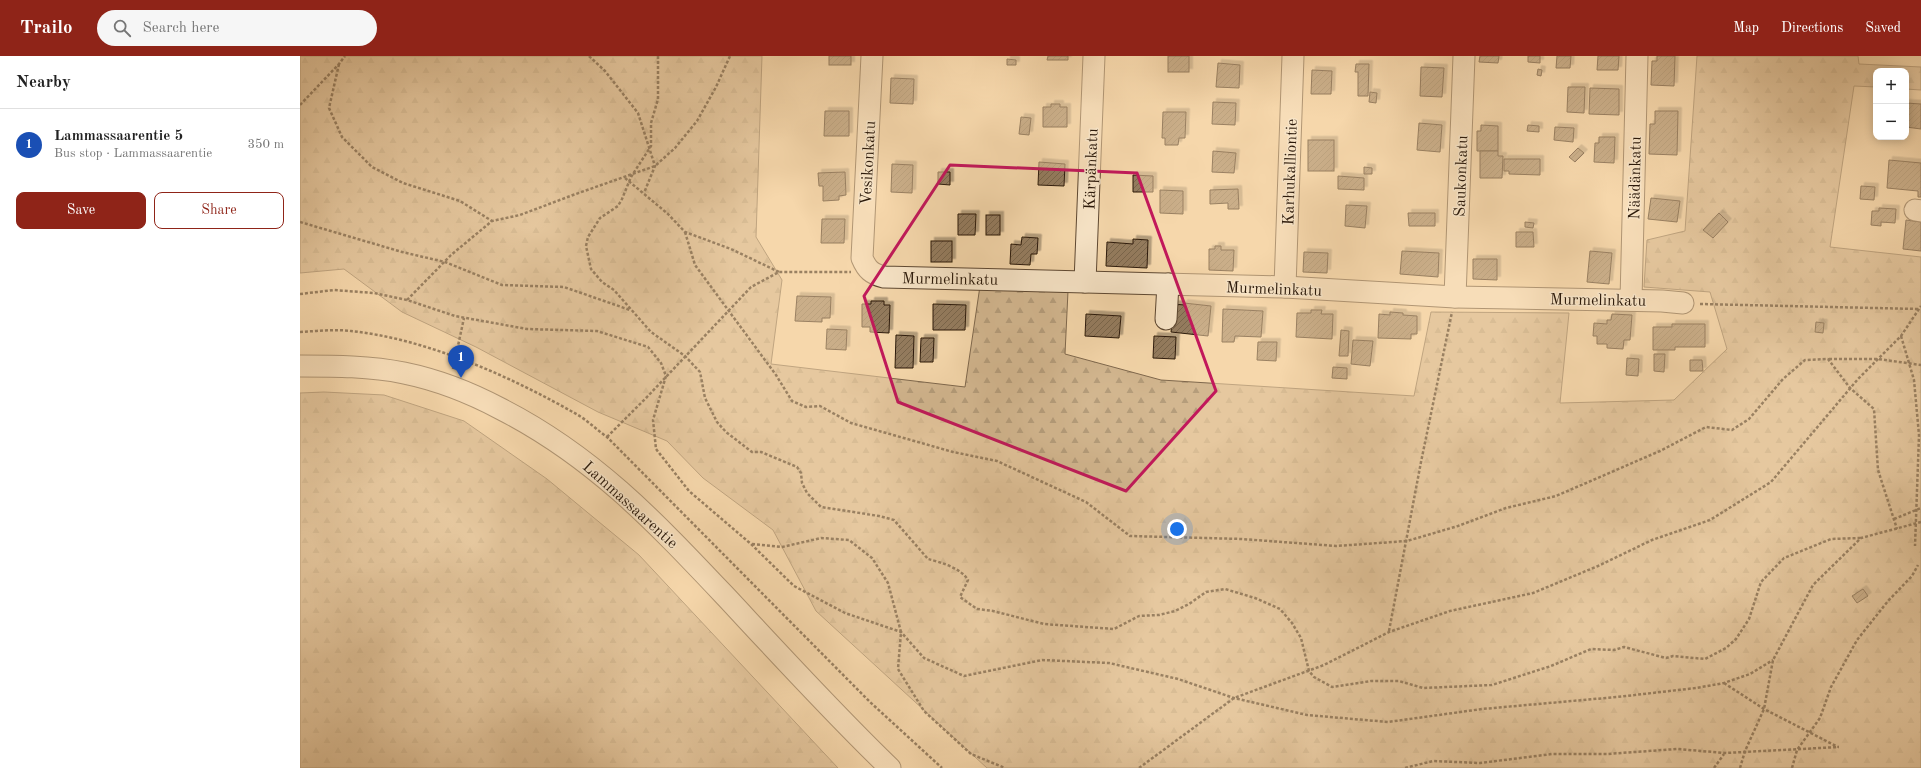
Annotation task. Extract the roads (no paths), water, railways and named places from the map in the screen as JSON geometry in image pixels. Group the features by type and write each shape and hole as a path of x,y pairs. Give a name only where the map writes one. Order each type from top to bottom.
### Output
{"street":[{"name":"Vesikonkatu","path":"867,268 862,258 872,56"},
{"name":"Kärpänkatu","path":"1085,282 1094,56"},
{"name":"Karhukalliontie","path":"1285,288 1293,56"},
{"name":"Saukonkatu","path":"1456,297 1464,56"},
{"name":"Näädänkatu","path":"1631,300 1637,56"},
{"name":"Murmelinkatu","path":"867,268 874,274 884,277 1168,284 1285,288 1456,297 1631,300 1683,303"},
{"path":"1166,319 1168,284"},
{"name":"Lammassaarentie","path":"300,366 355,367 404,374 427,380 480,398 556,440 608,479 661,528 847,725 890,768"}],"place":[{"name":"Lammassaarentie 5","path":"461,378"}]}
